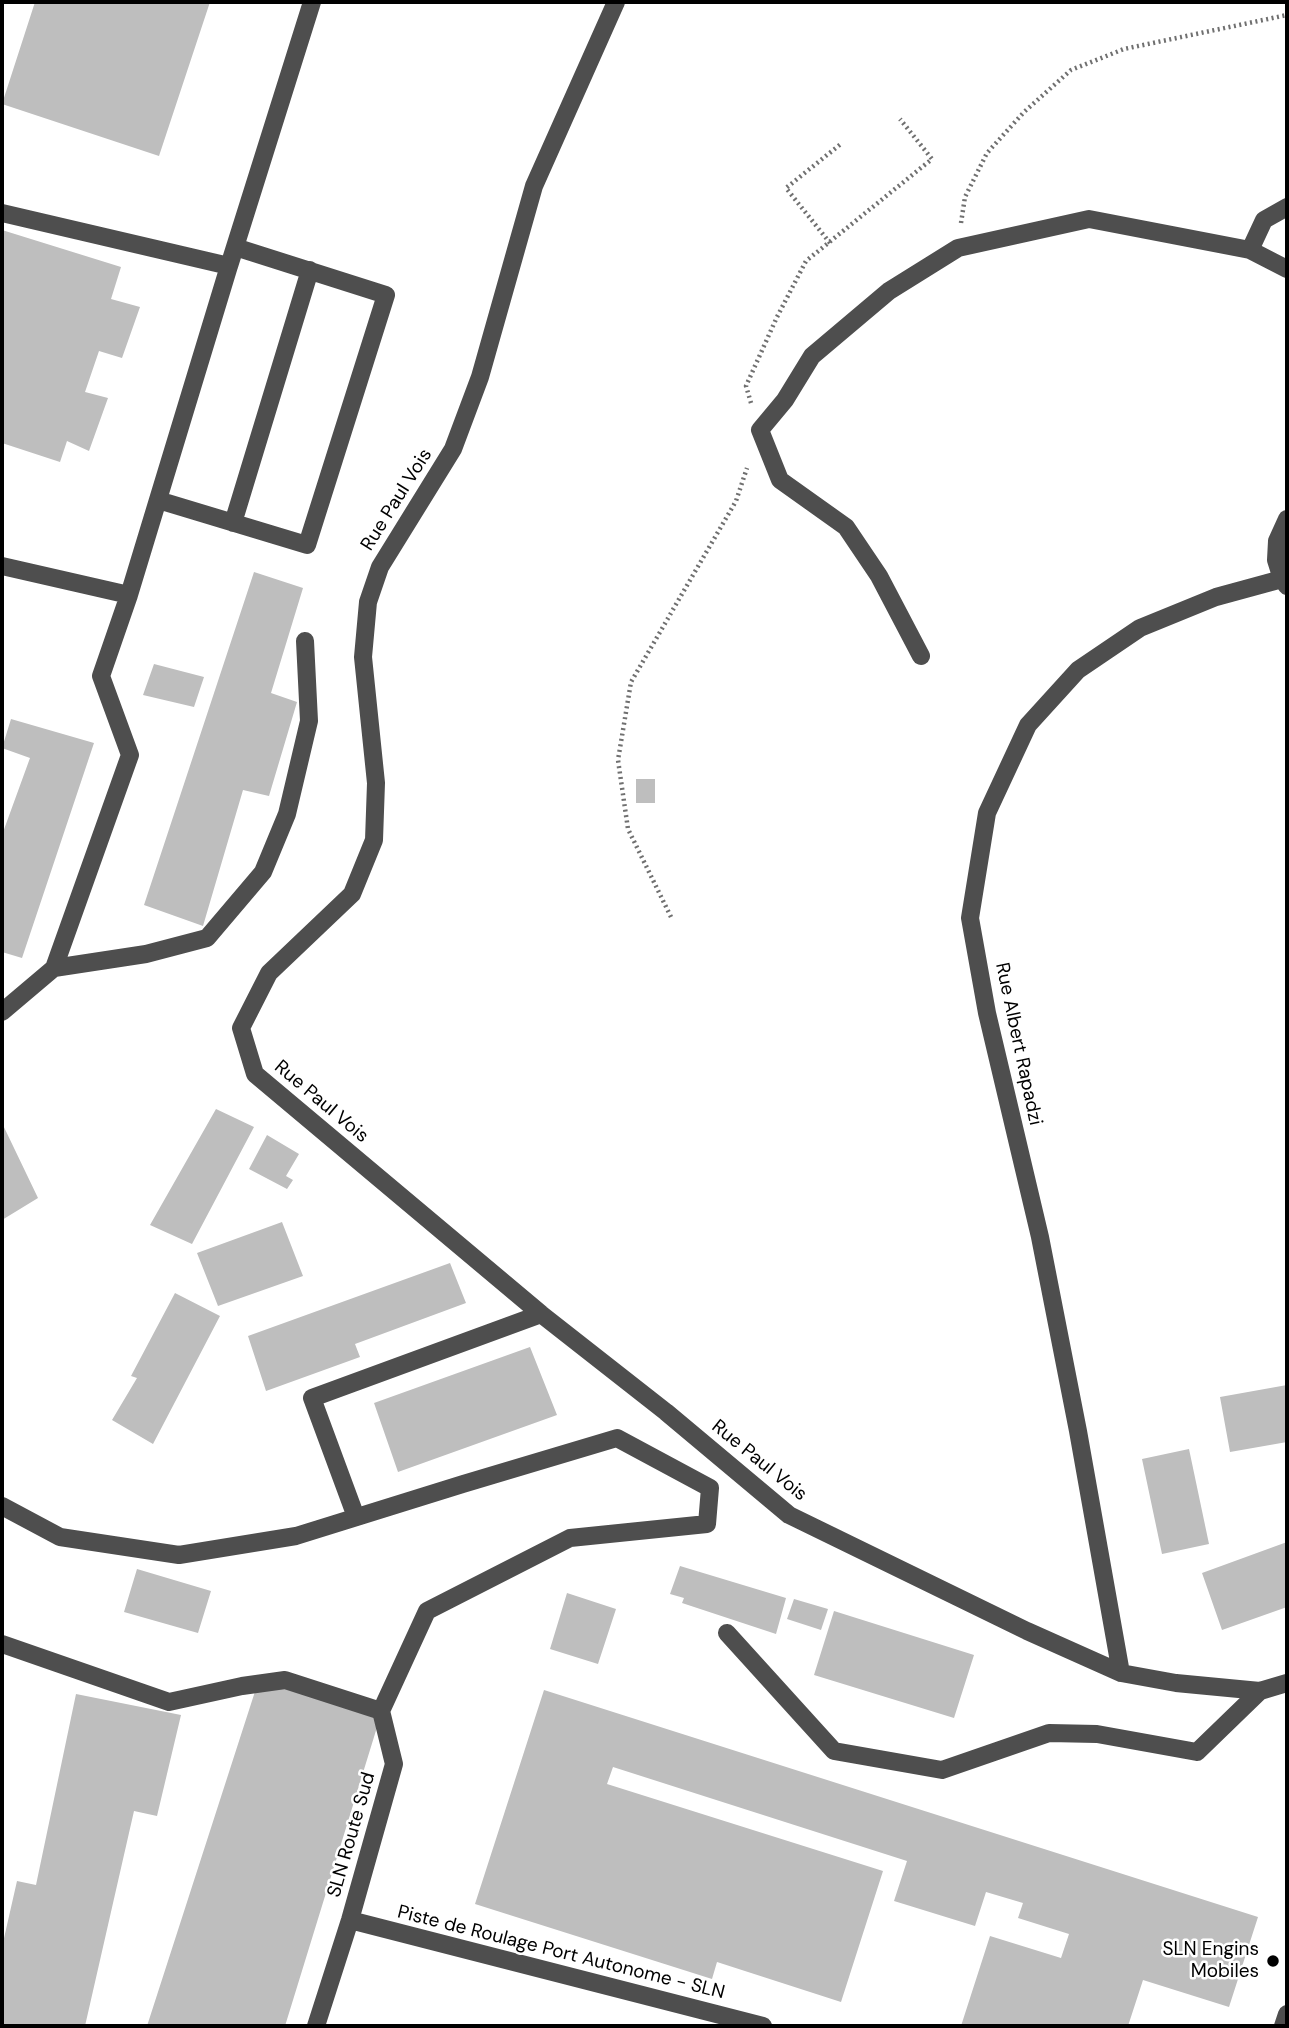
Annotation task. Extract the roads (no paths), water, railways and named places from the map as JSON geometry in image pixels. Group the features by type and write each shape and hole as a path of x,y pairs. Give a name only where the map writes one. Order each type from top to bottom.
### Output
{"street":[{"path":"2,1012 54,968 131,755 100,676 130,595 312,2"},
{"name":"Rue Paul Vois","path":"617,2 534,186 480,377 453,449 380,567 368,602 363,657 376,783 374,840 352,894 270,973 241,1028 255,1074 541,1314 666,1412 789,1515 1027,1631 1121,1673 1176,1683 1260,1691"},
{"path":"1250,250 1264,220 1287,207"},
{"path":"2,213 229,266"},
{"path":"921,656 879,576 846,527 780,480 760,430 785,400 812,356 889,291 958,248 1089,219 1250,250 1287,270"},
{"path":"158,500 307,545 386,295 235,247"},
{"path":"233,523 310,270"},
{"path":"1284,582 1276,560 1277,541 1287,519"},
{"path":"2,566 130,595"},
{"name":"Rue Albert Rapadzi","path":"1121,1673 1040,1237 987,1013 971,918 972,905 987,813 1028,725 1078,670 1140,628 1216,597 1284,582"},
{"path":"54,968 146,954 207,938 262,872 287,814 309,721 305,641"},
{"path":"356,1517 312,1398 541,1314"},
{"path":"2,1506 60,1536 179,1555 296,1536 617,1438 710,1488 707,1524 570,1538 427,1611 381,1711 285,1680 242,1686 169,1702 2,1644"},
{"path":"727,1633 834,1751 942,1770 1049,1733 1097,1734 1196,1752 1260,1691 1287,1683"},
{"name":"SLN Route Sud","path":"316,2026 350,1920 394,1764 381,1711"},
{"name":"Piste de Roulage Port Autonome - SLN","path":"350,1920 763,2026"},
{"path":"1283,2026 1287,2014"}],"place":[{"name":"SLN Engins Mobiles","path":"1273,1961"}]}
